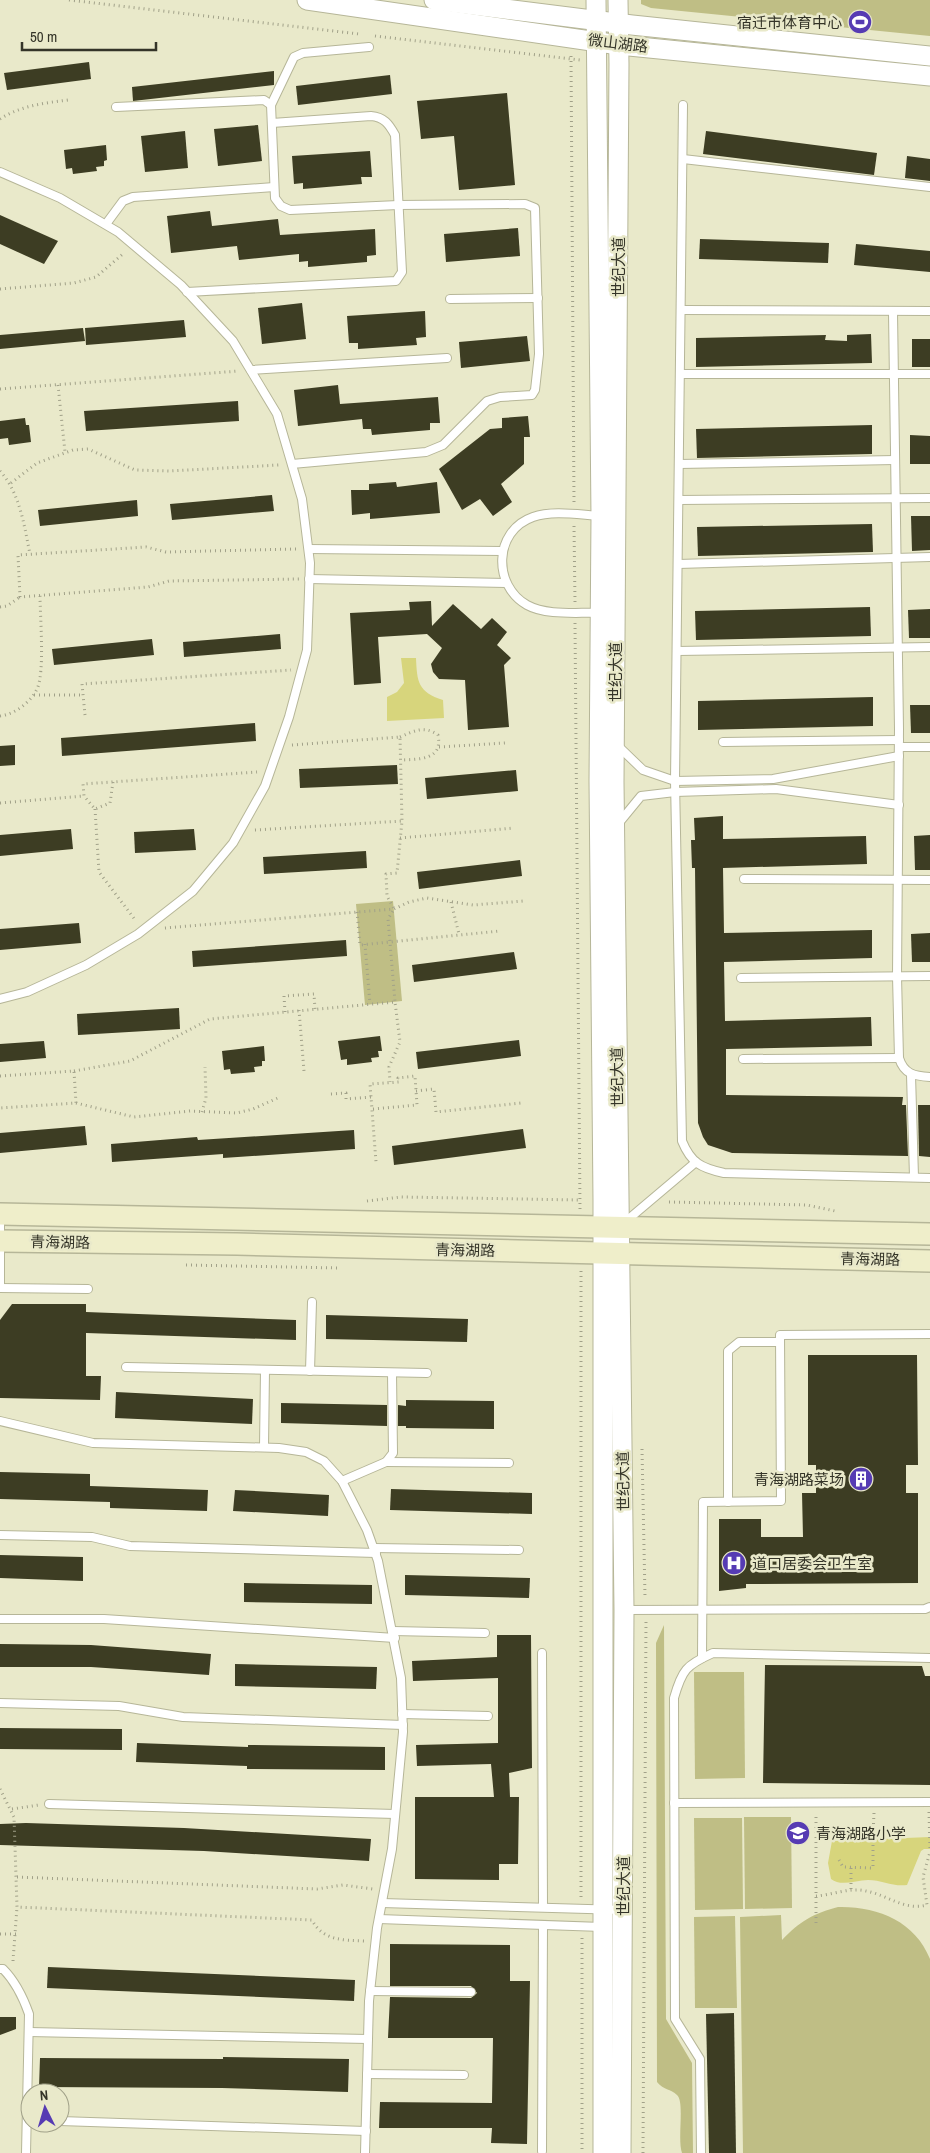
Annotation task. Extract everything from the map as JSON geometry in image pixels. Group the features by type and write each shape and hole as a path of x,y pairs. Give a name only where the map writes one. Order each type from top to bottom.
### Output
{"main road":[{"name":"青海湖路","path":"0,1214 930,1234"},
{"name":"青海湖路","path":"0,1241 930,1261"}],"street":[{"name":"微山湖路","path":"307,0 619,45 930,76"},
{"name":"微山湖路","path":"434,0 618,23 930,56"},
{"name":"世纪大道","path":"596,0 601,516 599,791 602,1200 611,1227"},
{"name":"世纪大道","path":"618,0 615,828 611,1254 613,1922 621,2153"},
{"name":"世纪大道","path":"603,2153 624,1610 611,1254"}],"lane":[{"path":"292,464 426,452 442,445 487,401 500,397 532,394 535,390 539,354 535,208 525,204 398,205 290,210 281,206 276,198 271,105 294,57 303,53 369,47"},
{"path":"116,107 264,100 271,105"},
{"path":"683,105 675,781 682,1141 688,1156 706,1169 724,1174 930,1178"},
{"path":"187,292 396,280 402,272 395,135 388,123 380,117 272,123"},
{"path":"682,159 930,187"},
{"path":"0,172 60,198 106,224 133,244 187,292 233,341 277,414 302,499 309,549 310,579 307,650 302,670 265,786 233,844 193,891 143,930 86,965 27,992 0,999"},
{"path":"106,224 123,201 133,197 274,187"},
{"path":"450,299 538,298"},
{"path":"681,310 930,311"},
{"path":"893,312 899,743 897,976 899,1058 902,1068 911,1075 930,1077"},
{"path":"251,370 447,358"},
{"path":"680,374 930,374"},
{"path":"679,464 895,460"},
{"path":"679,500 930,498"},
{"path":"601,516 546,514 531,518 518,526 508,537 502,551 501,567 506,583 515,596 529,606 544,610 601,613"},
{"path":"309,549 502,551"},
{"path":"678,564 930,557"},
{"path":"310,579 506,583"},
{"path":"677,651 930,647"},
{"path":"723,742 899,743 930,746"},
{"path":"615,743 644,770 675,781 773,779 899,756"},
{"path":"615,828 641,796 676,792 776,789 899,805"},
{"path":"744,879 930,880"},
{"path":"742,978 930,976"},
{"path":"743,1059 899,1058"},
{"path":"911,1075 914,1178"},
{"path":"611,1227 650,1201 696,1162"},
{"path":"0,1214 0,1286 88,1289"},
{"path":"310,1371 312,1302"},
{"path":"702,1658 703,1502 780,1501 780,1335 930,1334"},
{"path":"728,1502 728,1351 739,1342 780,1342"},
{"path":"126,1368 428,1373"},
{"path":"264,1447 265,1370"},
{"path":"386,1462 393,1453 392,1373"},
{"path":"0,1422 94,1443 264,1447 306,1452 324,1462 342,1481 367,1530 375,1551 394,1634 401,1678 402,1725 395,1814 370,1991 365,2153"},
{"path":"342,1481 386,1462 509,1463"},
{"path":"0,1535 92,1537 130,1546 375,1551 519,1550"},
{"path":"624,1610 925,1609 930,1607"},
{"path":"0,1619 104,1618 394,1634 486,1633"},
{"path":"701,2153 700,2059 675,2019 674,1698 680,1676 693,1662 713,1653 725,1652 930,1658"},
{"path":"542,1653 543,1907"},
{"path":"0,1703 119,1706 183,1717 402,1725"},
{"path":"402,1714 488,1716"},
{"path":"674,1803 930,1802"},
{"path":"49,1804 395,1814"},
{"path":"382,1903 582,1908 613,1922"},
{"path":"379,1919 582,1926 613,1922"},
{"path":"542,2151 543,1925"},
{"path":"0,1969 3,1969 11,1977 24,1998 29,2014 28,2083"},
{"path":"370,1991 472,1992"},
{"path":"29,2032 368,2039"},
{"path":"367,2074 464,2075"},
{"path":"70,2121 366,2131"},
{"path":"26,2153 27,2133"}],"path":[{"path":"69,0 364,35"},
{"path":"374,36 597,62"},
{"path":"570,37 580,1226"},
{"path":"0,119 9,113 38,104 68,100"},
{"path":"0,289 74,283 96,277 113,265 133,244"},
{"path":"0,388 251,370"},
{"path":"58,385 65,452"},
{"path":"11,483 37,463 65,452 88,450 135,470 170,471 292,464"},
{"path":"0,471 11,483 24,524 30,554"},
{"path":"20,597 18,555 146,547 166,552 309,549"},
{"path":"0,607 6,606 20,597 148,587 169,581 310,579"},
{"path":"0,716 18,709 29,701 38,688 40,668 40,595"},
{"path":"85,715 82,684 302,670"},
{"path":"33,695 83,695"},
{"path":"279,745 400,737 418,729 430,729 438,735 439,747 437,751 427,758 402,760"},
{"path":"394,909 387,896 386,874 397,873 402,821 400,737"},
{"path":"439,747 505,743"},
{"path":"270,772 83,784 84,796 95,809 99,872 143,930 394,909 409,902 427,898 473,904 524,901"},
{"path":"95,809 110,803 113,782"},
{"path":"0,803 84,796"},
{"path":"240,831 402,821"},
{"path":"400,838 514,828"},
{"path":"451,902 459,934"},
{"path":"390,1082 389,1067 400,1042 388,919 394,909"},
{"path":"357,912 360,945 500,931"},
{"path":"365,944 370,1004"},
{"path":"285,1012 284,996 314,994 315,1009"},
{"path":"0,1076 74,1071 130,1061 210,1018 395,1002"},
{"path":"299,1010 304,1071"},
{"path":"202,1112 206,1098 205,1067"},
{"path":"74,1071 76,1103"},
{"path":"373,1109 417,1105 415,1076 398,1078 399,1082 370,1084 376,1162"},
{"path":"416,1091 434,1089 436,1112 521,1103"},
{"path":"331,1094 346,1093 346,1099 371,1097"},
{"path":"0,1108 76,1103 134,1117 190,1111 237,1113 253,1109 280,1096"},
{"path":"360,1203 379,1198 401,1197 602,1200"},
{"path":"650,1201 807,1205 844,1213"},
{"path":"580,1253 582,1908"},
{"path":"0,1789 12,1809 14,1817 17,1907 11,1977"},
{"path":"816,1802 816,1923"},
{"path":"839,1860 843,1867 873,1868 874,1802"},
{"path":"12,1809 49,1804"},
{"path":"816,1896 851,1891 867,1891 904,1905 928,1906 923,1876 930,1851 929,1827"},
{"path":"843,1834 873,1834"},
{"path":"851,1868 851,1891"},
{"path":"17,1877 317,1889 343,1885 384,1890"},
{"path":"17,1907 312,1920 316,1929 326,1937 344,1940 376,1941"},
{"path":"582,1926 582,2153"},
{"path":"0,1934 16,1934"}],"shaded area":[{"name":"宿迁市体育中心","path":"641,0 930,0 930,36 651,8 641,4"},
{"path":"401,658 416,658 418,680 424,690 443,700 444,718 387,721 387,697 397,692 404,683"},
{"path":"393,901 402,1001 365,1005 356,904"},
{"path":"664,1625 666,2019 692,2063 693,2153 682,2153 680,2139 681,2113 677,2095 657,2082 656,1643"},
{"path":"694,1672 744,1672 745,1778 695,1779"},
{"path":"744,1817 791,1817 792,1908 745,1909"},
{"path":"694,1818 742,1818 743,1909 695,1910"},
{"path":"930,1837 930,1849 921,1851 907,1885 868,1880 839,1883 831,1879 828,1863 832,1841"},
{"path":"838,1907 867,1909 893,1918 915,1935 930,1959 930,2153 743,2153 740,1917 781,1915 782,1940 807,1919"},
{"path":"735,1916 737,2008 695,2008 694,1917"}],"building":[{"path":"89,62 91,79 7,90 4,73"},
{"path":"274,71 274,85 133,101 132,87"},
{"path":"390,75 392,94 298,105 296,86"},
{"path":"507,93 515,185 459,190 454,136 421,139 417,101"},
{"path":"258,125 262,161 218,166 214,129"},
{"path":"185,131 188,168 145,172 141,136"},
{"path":"706,131 877,153 874,175 703,154"},
{"path":"106,145 107,160 104,161 104,166 96,167 97,171 73,174 72,168 66,169 64,150"},
{"path":"370,151 372,177 361,177 362,184 303,189 303,183 294,184 292,156"},
{"path":"907,156 930,159 930,181 905,178"},
{"path":"210,211 212,226 278,219 280,235 375,229 376,255 367,256 367,262 308,267 308,261 299,262 299,254 239,260 237,246 171,253 167,216"},
{"path":"0,215 58,241 44,264 0,244"},
{"path":"518,228 520,256 446,262 444,234"},
{"path":"700,239 829,243 828,263 699,259"},
{"path":"856,244 930,251 930,272 854,265"},
{"path":"302,303 306,339 262,344 258,308"},
{"path":"425,311 426,337 416,338 417,345 358,349 358,343 349,343 347,316"},
{"path":"184,320 186,337 86,345 85,328"},
{"path":"83,328 85,341 0,349 0,335"},
{"path":"871,334 872,363 696,367 696,338 826,335 825,340 847,341 847,335"},
{"path":"527,336 530,361 461,368 459,342"},
{"path":"912,339 930,339 930,367 912,367"},
{"path":"338,385 340,404 438,397 440,423 430,423 430,430 372,435 371,429 363,429 362,419 298,426 294,390"},
{"path":"238,401 239,421 86,431 84,411"},
{"path":"528,416 530,437 524,437 524,464 501,484 512,502 493,516 480,499 462,510 439,469 490,429 502,428 502,418"},
{"path":"25,418 26,425 29,425 31,442 9,445 8,438 0,439 0,421"},
{"path":"872,425 872,454 697,458 696,429"},
{"path":"910,435 930,436 930,464 910,464"},
{"path":"396,482 397,487 437,482 440,513 370,519 370,513 352,515 351,490 369,490 369,484"},
{"path":"272,495 274,511 172,520 170,504"},
{"path":"137,500 138,516 40,526 38,510"},
{"path":"911,516 930,516 930,550 912,551"},
{"path":"872,524 873,552 698,556 697,527"},
{"path":"431,601 432,626 453,604 481,629 492,618 507,632 497,645 511,658 504,665 509,727 468,730 465,680 439,679 433,672 431,664 442,648 427,634 378,637 381,683 354,685 350,613 410,610 409,602"},
{"path":"870,607 871,636 696,640 695,611"},
{"path":"930,609 930,638 909,638 908,610"},
{"path":"280,634 281,649 184,657 183,642"},
{"path":"152,639 154,655 54,665 52,649"},
{"path":"873,697 873,726 698,730 698,701"},
{"path":"910,705 930,705 930,733 911,733"},
{"path":"255,723 256,741 62,756 61,738"},
{"path":"15,745 15,765 0,766 0,746"},
{"path":"397,765 398,784 300,788 299,769"},
{"path":"516,770 518,791 427,799 425,778"},
{"path":"723,816 723,839 866,836 867,864 723,868 724,933 872,930 872,958 724,962 725,1021 871,1017 872,1046 726,1049 726,1095 903,1097 902,1105 906,1105 908,1156 732,1153 708,1145 703,1137 698,1123 695,868 692,868 691,840 695,840 694,818"},
{"path":"71,829 73,849 0,856 0,835"},
{"path":"194,829 196,850 135,853 134,832"},
{"path":"930,835 930,870 915,870 914,836"},
{"path":"366,851 367,868 264,874 263,857"},
{"path":"520,860 522,876 419,889 417,872"},
{"path":"79,923 81,943 0,950 0,929"},
{"path":"930,933 930,962 912,962 911,934"},
{"path":"346,940 347,956 193,967 192,951"},
{"path":"514,952 517,969 414,982 412,965"},
{"path":"179,1008 180,1029 78,1035 77,1014"},
{"path":"380,1036 382,1051 378,1051 379,1057 371,1058 372,1062 347,1065 347,1059 341,1060 338,1041"},
{"path":"519,1040 521,1056 418,1069 416,1052"},
{"path":"44,1041 46,1058 0,1062 0,1044"},
{"path":"264,1046 265,1061 262,1061 262,1066 254,1067 255,1072 231,1074 230,1069 224,1070 222,1051"},
{"path":"918,1105 930,1105 930,1157 919,1156"},
{"path":"85,1126 87,1145 0,1153 0,1133"},
{"path":"523,1129 526,1148 394,1165 392,1146"},
{"path":"354,1130 355,1149 223,1158 223,1154 112,1162 111,1144 197,1137 198,1140"},
{"path":"12,1304 86,1304 86,1312 296,1320 296,1340 86,1333 86,1376 101,1376 100,1400 0,1398 0,1320"},
{"path":"326,1315 468,1319 467,1342 326,1339"},
{"name":"青海湖路菜场","path":"808,1355 917,1355 918,1465 906,1465 906,1493 918,1493 918,1583 746,1584 746,1588 719,1591 719,1519 761,1519 761,1537 803,1537 802,1493 816,1493 816,1465 808,1465"},
{"path":"116,1392 253,1399 252,1424 115,1418"},
{"path":"406,1400 494,1401 494,1429 406,1428 406,1426 398,1426 398,1405 406,1406"},
{"path":"281,1403 387,1405 387,1426 281,1423"},
{"path":"0,1472 90,1474 90,1486 208,1490 207,1511 110,1508 110,1502 0,1499"},
{"path":"391,1489 532,1493 532,1514 390,1510"},
{"path":"235,1490 329,1495 328,1516 233,1511"},
{"path":"0,1555 83,1557 83,1581 0,1578"},
{"path":"405,1575 530,1578 529,1598 405,1595"},
{"path":"244,1583 372,1585 372,1604 244,1602"},
{"path":"497,1635 531,1635 532,1768 509,1773 510,1797 519,1797 518,1864 499,1864 499,1880 415,1879 415,1797 494,1797 491,1764 417,1766 416,1745 498,1743 498,1678 413,1681 412,1661 497,1657"},
{"path":"0,1644 91,1645 211,1654 209,1675 91,1667 0,1667"},
{"path":"235,1664 377,1667 376,1689 235,1686"},
{"path":"765,1665 922,1666 925,1676 930,1676 930,1785 763,1783"},
{"path":"0,1728 122,1729 122,1750 0,1749"},
{"path":"137,1743 248,1747 248,1745 385,1747 385,1770 247,1769 247,1766 136,1762"},
{"path":"26,1823 184,1828 371,1839 369,1861 204,1851 0,1845 0,1824"},
{"path":"390,1944 510,1945 510,1981 530,1981 527,2144 491,2143 492,2128 379,2128 380,2102 492,2103 493,2038 388,2038 390,1997 471,1998 477,1993 471,1986 390,1986"},
{"path":"48,1967 355,1980 354,2001 47,1988"},
{"path":"734,2013 736,2153 709,2153 706,2014"},
{"path":"0,2017 16,2017 16,2029 0,2035"},
{"path":"223,2057 349,2059 348,2092 222,2088 70,2087 70,2083 39,2083 40,2058 223,2059"}],"place":[{"name":"宿迁市体育中心","path":"860,22"},
{"name":"青海湖路菜场","path":"861,1479"},
{"name":"道口居委会卫生室","path":"734,1563"},
{"name":"青海湖路小学","path":"798,1833"}]}
